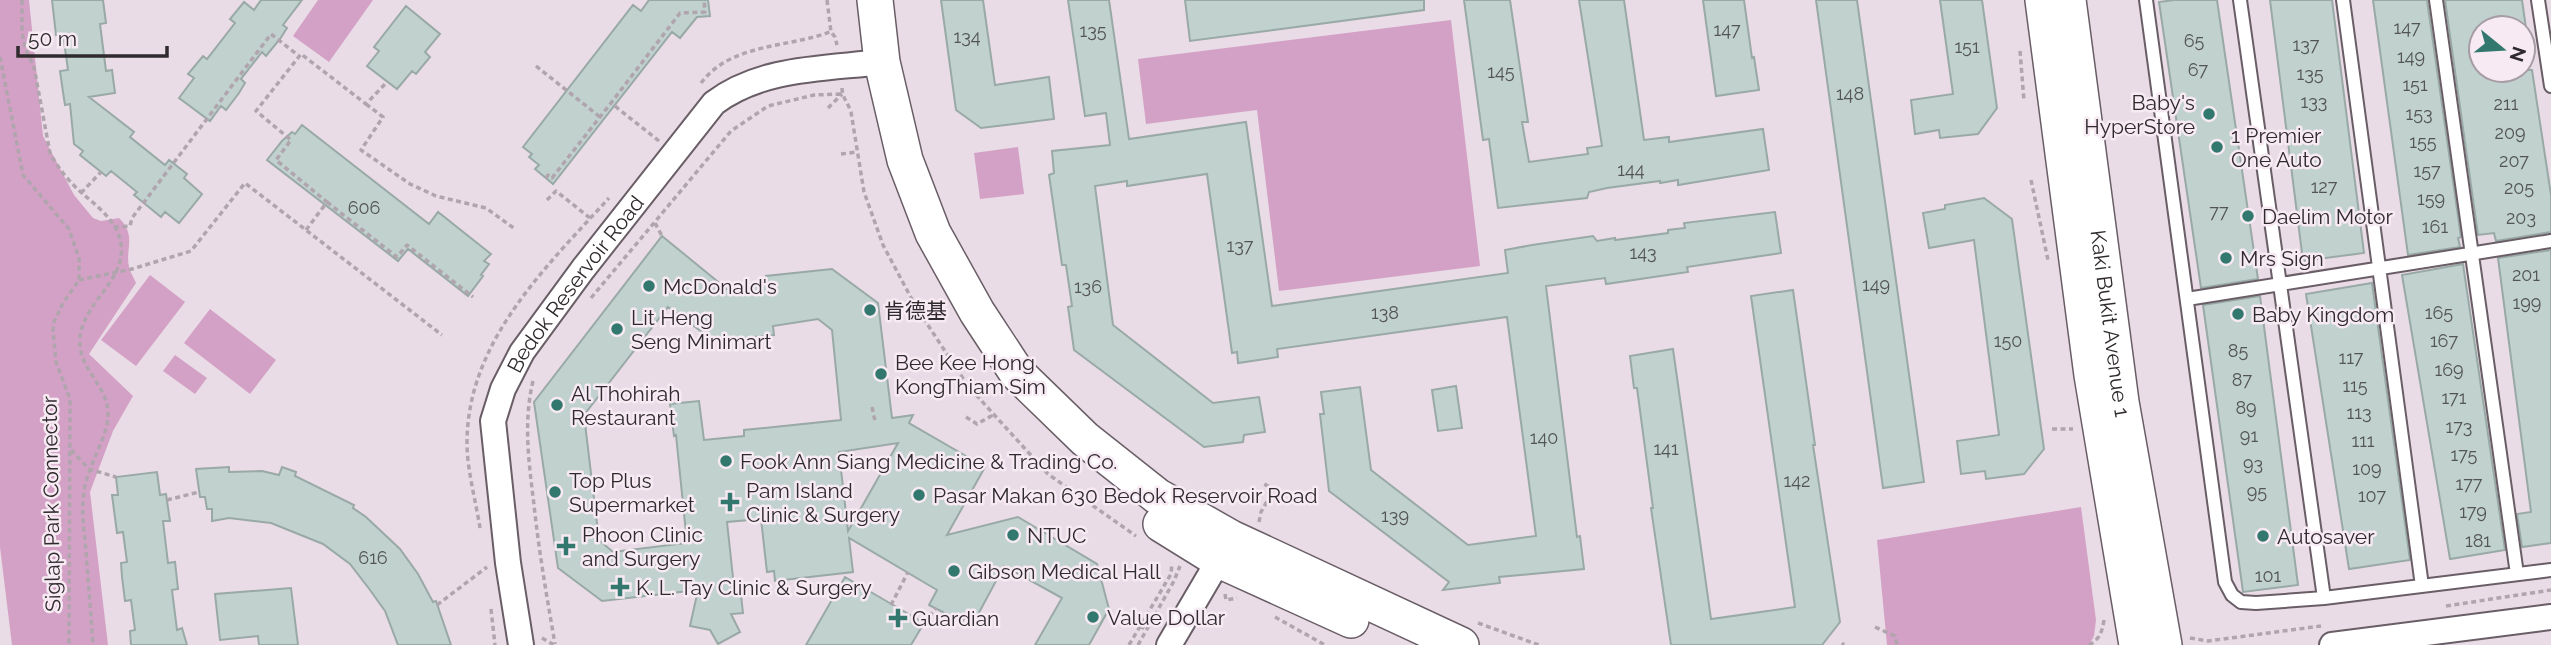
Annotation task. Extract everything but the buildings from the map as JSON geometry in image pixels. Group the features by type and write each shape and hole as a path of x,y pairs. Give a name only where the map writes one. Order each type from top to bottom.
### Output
{"main road":[{"path":"855,0 873,63 887,164 915,245 960,324 1003,387 1071,456 1147,514 1224,562 1406,645"},
{"path":"873,63 875,0"},
{"name":"Kaki Bukit Avenue 1","path":"2043,0 2092,375 2137,645"},
{"name":"Kaki Bukit Avenue 1","path":"2068,0 2121,402 2175,641"},
{"path":"1224,562 1461,645"}],"street":[{"name":"Bedok Reservoir Road","path":"530,641 508,563 493,421 503,389 523,352 583,269 714,103 732,89 776,73 873,63"},
{"path":"1169,645 1224,562"},
{"path":"2329,635 2551,617"}],"lane":[{"path":"2146,0 2225,582 2232,595 2241,603 2324,598 2551,570"},
{"path":"2240,0 2324,598"},
{"path":"2343,0 2422,586"},
{"path":"2437,0 2516,574"},
{"path":"2538,0 2551,86"},
{"path":"2187,299 2551,241"}],"path":[{"path":"22,0 22,33 34,66 50,153 81,193 94,202 114,227 118,233 122,257 118,272 87,317 80,336 84,361 103,393 108,408 106,425 89,469 82,506 93,645"},
{"path":"546,178 548,175 552,178 680,13 705,12 704,0"},
{"path":"827,0 831,32 835,37"},
{"path":"114,227 130,226 132,218 163,175 271,34 383,117 361,150 410,184 436,196 479,205 515,229"},
{"path":"299,56 256,111 291,140 276,160 397,257 407,245 473,297"},
{"path":"0,57 23,175 69,229 79,258 79,280 191,251 245,183 442,335"},
{"path":"536,66 600,117"},
{"path":"366,104 387,82"},
{"path":"817,89 842,94"},
{"path":"828,108 842,94"},
{"path":"586,304 731,131 768,106 814,95 842,94"},
{"path":"611,103 675,152"},
{"path":"841,154 857,152"},
{"path":"81,193 101,172"},
{"path":"547,200 556,191 590,218"},
{"path":"306,230 327,202"},
{"path":"654,223 662,236"},
{"name":"Siglap Park Connector","path":"69,645 70,399 56,362 53,330 63,303 79,280"},
{"path":"530,641 554,645 540,559 527,448 527,410 534,380"},
{"path":"872,407 875,421"},
{"path":"966,417 977,424 993,415"},
{"path":"2052,429 2079,429"},
{"path":"70,449 89,469 116,477"},
{"path":"167,500 199,492"},
{"path":"1224,562 1226,600 1245,599"},
{"path":"1129,645 1171,574 1172,563"},
{"path":"1138,645 1181,564"},
{"path":"437,605 487,567"},
{"path":"891,605 908,572"},
{"path":"2445,606 2551,590"},
{"path":"923,623 936,608"},
{"path":"1266,612 1325,645"},
{"path":"1126,616 1146,630"},
{"path":"1875,627 1895,636 1897,645"},
{"path":"2089,645 2097,640 2101,633"},
{"path":"2175,641 2329,635"}],"shaded area":[{"path":"0,0 29,0 43,136 74,195 93,218 101,221 119,218 129,236 129,267 136,283 89,354 133,396 113,431 90,492 108,645 12,645 0,547"},
{"path":"318,0 373,0 329,62 293,36"},
{"path":"1451,20 1480,266 1279,291 1257,110 1146,124 1138,59"},
{"path":"1018,147 1024,194 980,199 974,153"},
{"path":"150,275 185,302 136,366 101,340"},
{"path":"210,309 276,360 250,394 184,343"},
{"path":"175,355 207,378 195,394 163,371"},
{"path":"2081,507 2096,620 2094,636 2089,645 1887,645 1877,540"}],"place":[{"name":"Baby's HyperStore","path":"2209,114"},
{"name":"1 Premier One Auto","path":"2217,147"},
{"name":"Daelim Motor","path":"2248,216"},
{"name":"Mrs Sign","path":"2226,258"},
{"name":"McDonald's","path":"649,286"},
{"name":"肯德基","path":"870,310"},
{"name":"Baby Kingdom","path":"2238,314"},
{"name":"Lit Heng Seng Minimart","path":"617,329"},
{"name":"Bee Kee Hong KongThiam Sim","path":"881,374"},
{"name":"Al Thohirah Restaurant","path":"557,405"},
{"name":"Fook Ann Siang Medicine & Trading Co.","path":"726,461"},
{"name":"Top Plus Supermarket","path":"555,492"},
{"name":"Pasar Makan 630 Bedok Reservoir Road","path":"919,495"},
{"name":"Pam Island Clinic & Surgery","path":"730,502"},
{"name":"NTUC","path":"1013,535"},
{"name":"Autosaver","path":"2263,536"},
{"name":"Phoon Clinic and Surgery","path":"566,546"},
{"name":"Gibson Medical Hall","path":"954,571"},
{"name":"K. L. Tay Clinic & Surgery","path":"620,587"},
{"name":"Value Dollar","path":"1093,617"},
{"name":"Guardian","path":"898,618"}]}
